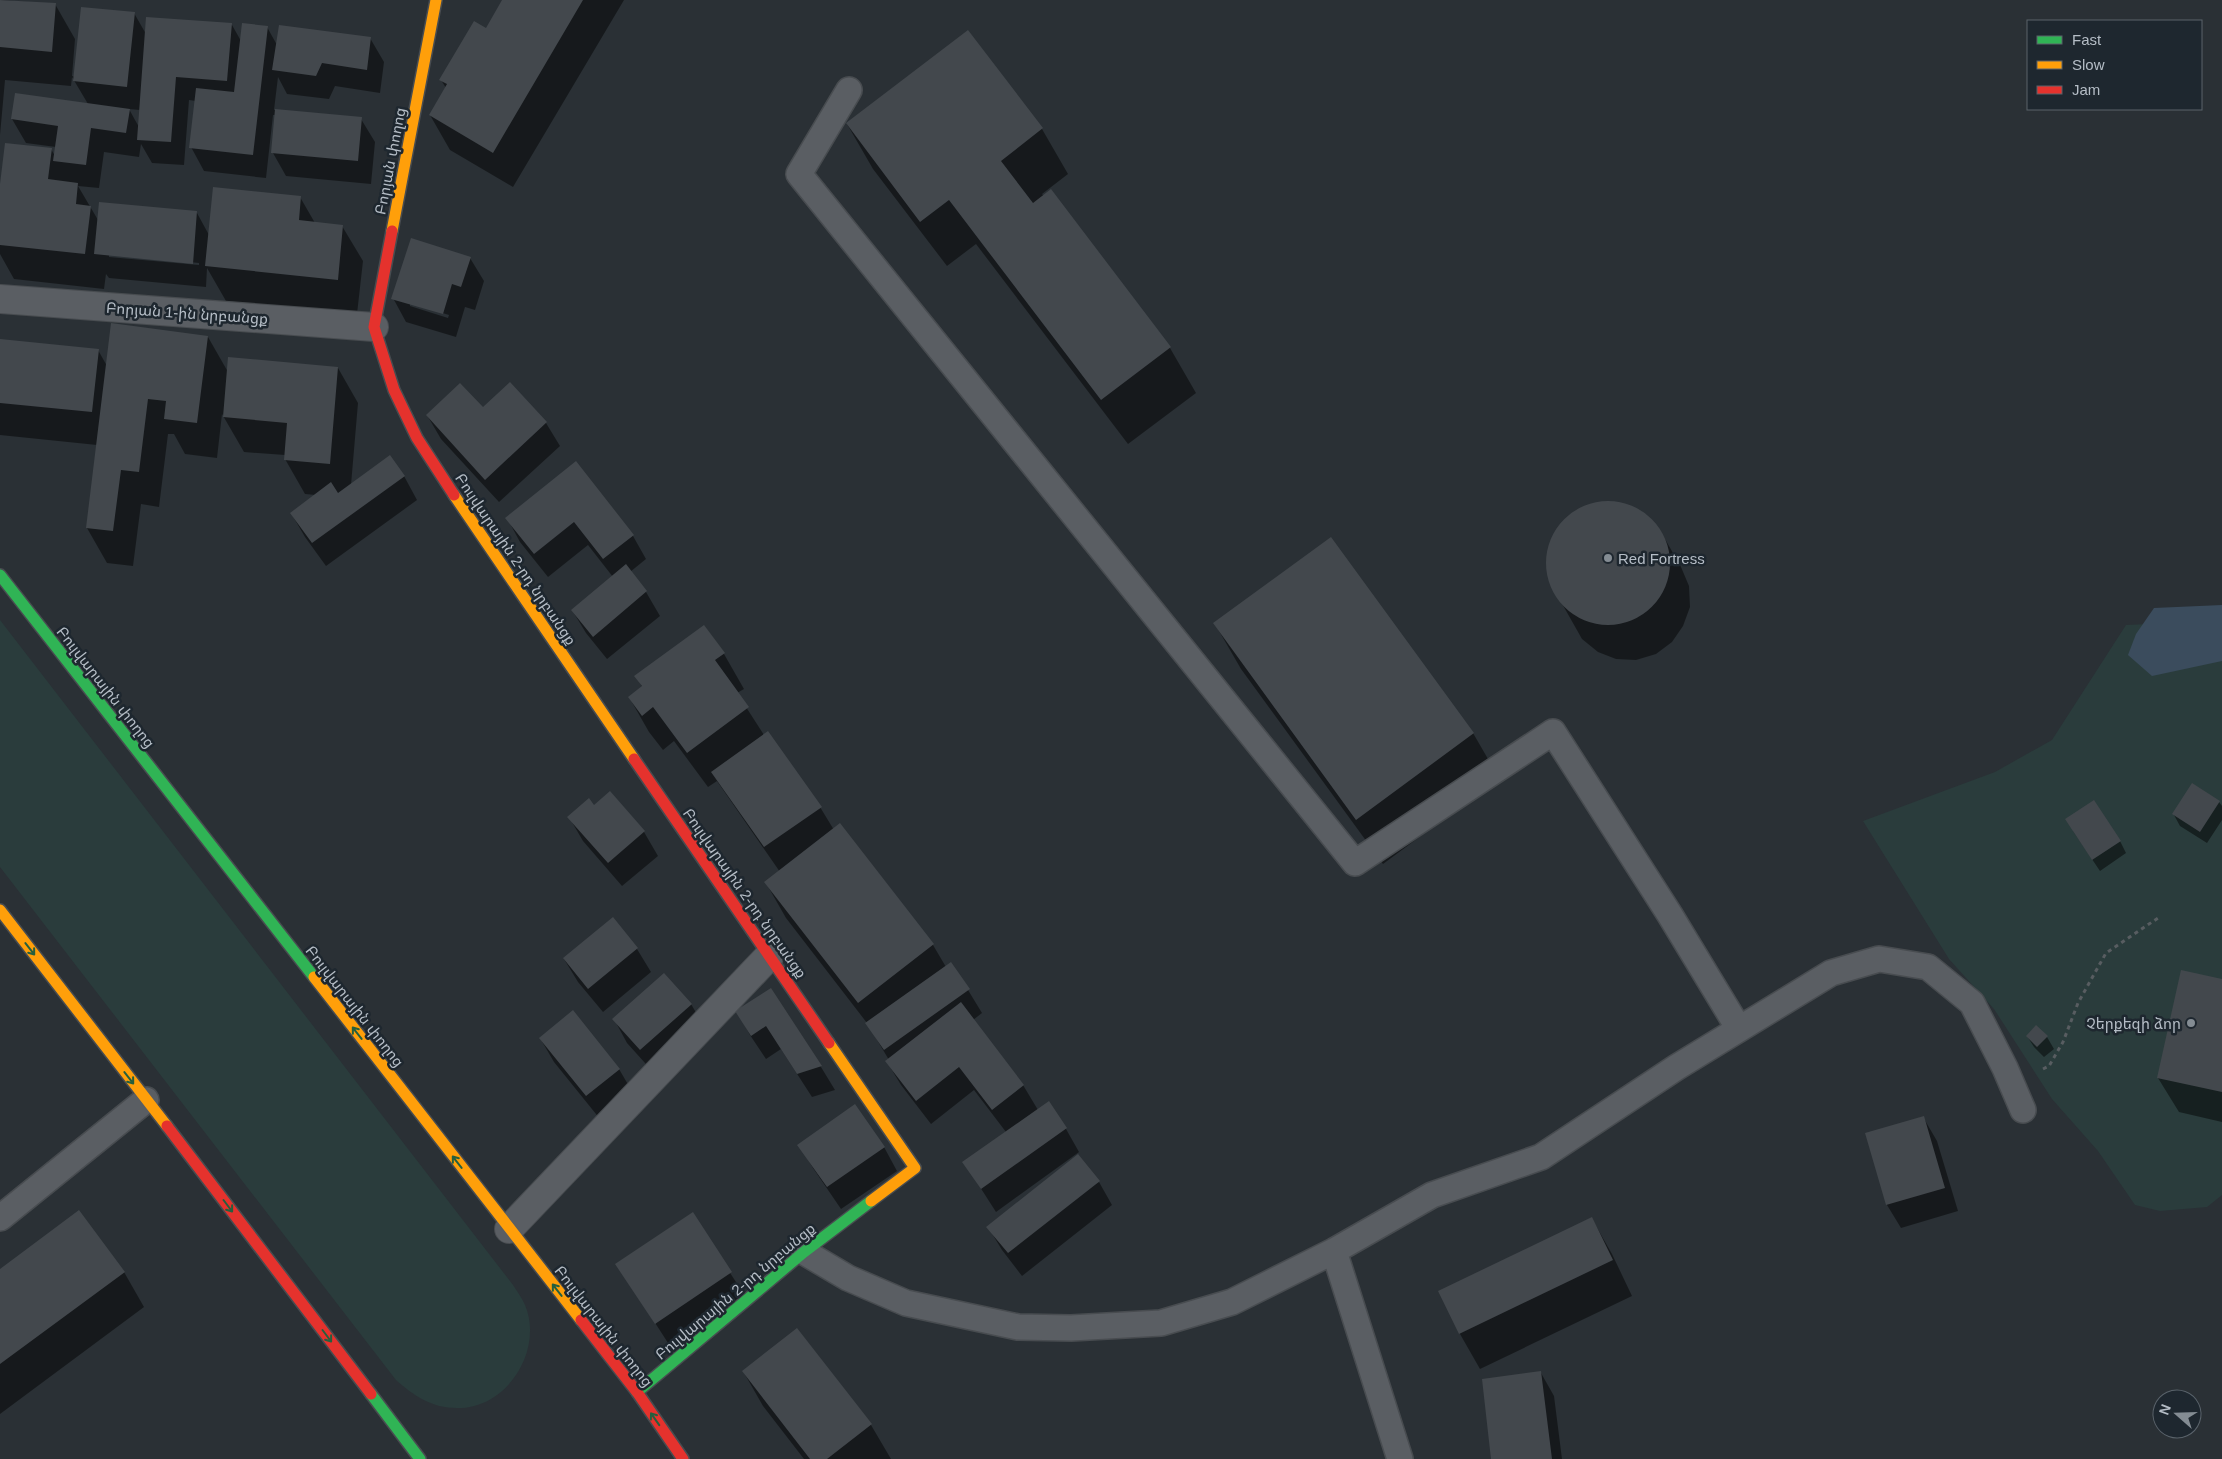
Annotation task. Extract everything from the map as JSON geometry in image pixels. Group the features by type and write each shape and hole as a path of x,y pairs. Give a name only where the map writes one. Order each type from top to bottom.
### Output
{"street":[{"name":"Բորյան փողոց","path":"374,327 436,0"},
{"name":"Բորյան 1-ին նրբանցք","path":"0,299 374,327"},
{"name":"Բուլվարային 2-րդ նրբանցք","path":"374,327 394,390 417,438 477,530 915,1168 804,1252 637,1392"},
{"name":"Բուլվարային փողոց","path":"0,575 637,1392 683,1459"},
{"path":"0,910 420,1459"},
{"path":"509,1229 770,955"}],"lane":[{"path":"849,90 799,174 1355,863 1553,732 1739,1029"},
{"path":"804,1252 848,1278 906,1303 1018,1327 1071,1328 1161,1323 1232,1302 1334,1250 1432,1195 1541,1157 1739,1029 1831,974 1879,959 1928,967 1972,1003 2023,1110"},
{"path":"0,1218 146,1100"},
{"path":"1334,1250 1400,1459"}],"path":[{"path":"2013,1086 2049,1066 2063,1042 2078,1003 2106,953 2160,916"}],"shaded area":[{"path":"0,620 513,1285 525,1305 530,1322 529,1340 525,1358 517,1374 505,1388 491,1399 475,1406 457,1408 439,1406 417,1396 396,1380 0,867"},
{"path":"2222,621 2222,1195 2207,1207 2160,1211 2135,1205 2098,1151 2052,1099 1994,1009 1949,959 1863,821 1995,772 2052,740 2126,625"}],"water":[{"path":"2222,605 2222,661 2152,676 2128,655 2136,634 2154,608"}],"building":[{"path":"0,0 56,3 52,52 0,47"},
{"path":"502,0 583,0 493,153 429,115 447,84 439,80 474,21 486,28"},
{"path":"81,7 135,12 127,87 73,81"},
{"path":"146,17 232,23 227,81 176,77 171,142 137,140"},
{"path":"242,23 268,26 253,155 189,148 196,88 234,92"},
{"path":"279,25 371,37 367,70 322,63 316,76 272,70"},
{"path":"968,30 1043,128 1001,161 1033,203 1051,189 1171,347 1101,400 949,200 920,222 846,123"},
{"path":"15,93 130,109 126,133 91,128 86,165 53,161 58,126 11,119"},
{"path":"275,109 362,117 358,161 271,153"},
{"path":"5,143 52,148 48,179 78,183 76,204 91,206 85,254 0,245 0,184"},
{"path":"213,187 301,196 299,220 343,225 338,280 205,266"},
{"path":"99,202 197,211 193,264 94,254"},
{"path":"411,238 471,257 461,287 452,284 443,314 391,299"},
{"path":"111,323 208,336 197,423 164,419 166,401 148,399 139,472 121,470 113,531 86,528"},
{"path":"0,339 99,349 92,412 0,403"},
{"path":"228,357 338,367 330,464 284,460 287,423 223,417"},
{"path":"510,382 547,422 485,480 426,415 460,383 483,407"},
{"path":"390,455 405,476 312,543 290,513 331,482 338,493"},
{"path":"576,461 634,535 603,559 574,522 534,554 505,518"},
{"name":"Red Fortress","path":"1608,501 1632,506 1652,519 1665,539 1670,563 1665,587 1652,607 1632,620 1608,625 1584,620 1564,607 1551,587 1546,563 1551,539 1564,519 1584,506"},
{"path":"1331,537 1474,733 1356,820 1213,623"},
{"path":"626,564 647,591 593,637 571,610"},
{"path":"704,625 725,653 715,660 749,707 687,753 653,707 642,716 628,697 642,686 634,676"},
{"path":"768,731 822,807 764,847 711,772"},
{"path":"2192,783 2220,801 2200,832 2172,814"},
{"path":"610,791 645,831 608,863 567,817 589,798 594,805"},
{"path":"2094,800 2121,841 2092,860 2065,819"},
{"path":"840,823 934,944 858,1003 764,882"},
{"path":"613,917 638,948 588,989 563,958"},
{"path":"951,962 970,989 884,1050 865,1023"},
{"path":"2181,970 2222,979 2222,1092 2157,1078"},
{"path":"664,973 692,1004 640,1050 612,1019"},
{"path":"771,988 822,1066 797,1074 766,1026 751,1036 735,1011"},
{"path":"961,1002 1024,1085 992,1110 959,1067 916,1101 885,1061"},
{"path":"573,1010 620,1069 586,1096 539,1038"},
{"path":"2036,1025 2048,1036 2037,1047 2026,1036"},
{"path":"1049,1101 1067,1128 981,1189 962,1162"},
{"path":"855,1104 885,1147 827,1187 797,1145"},
{"path":"1924,1116 1945,1188 1886,1205 1865,1133"},
{"path":"1078,1154 1100,1181 1008,1253 986,1227"},
{"path":"79,1210 125,1272 0,1364 0,1269"},
{"path":"693,1212 732,1272 655,1324 615,1264"},
{"path":"1592,1217 1613,1260 1459,1334 1438,1291"},
{"path":"797,1328 872,1424 827,1459 810,1459 742,1371"},
{"path":"1541,1371 1552,1459 1491,1459 1482,1379"}],"traffic: fast":[{"path":"0,575 314,977"},
{"path":"637,1392 804,1252 871,1201"},
{"path":"371,1394 420,1459"}],"traffic: slow":[{"path":"392,231 436,0"},
{"path":"454,495 634,759"},
{"path":"0,910 167,1126"},
{"path":"314,977 581,1320"},
{"path":"829,1043 915,1168 871,1201"}],"traffic: jam":[{"path":"392,231 374,327 394,390 417,438 454,495"},
{"path":"634,759 829,1043"},
{"path":"167,1126 371,1394"},
{"path":"581,1320 637,1392 683,1459"}],"place":[{"name":"Red Fortress","path":"1608,558"},
{"name":"Չերքեզի ձոր","path":"2191,1023"}]}
